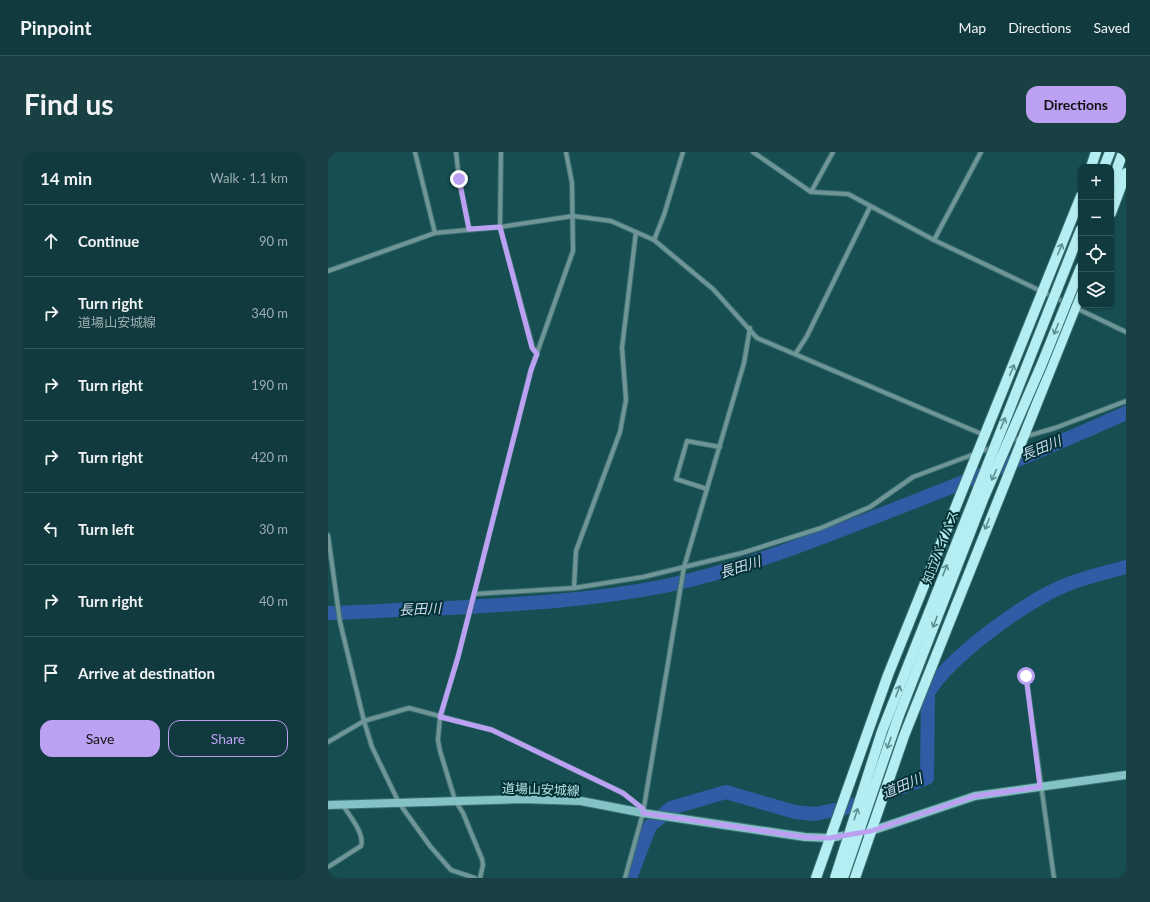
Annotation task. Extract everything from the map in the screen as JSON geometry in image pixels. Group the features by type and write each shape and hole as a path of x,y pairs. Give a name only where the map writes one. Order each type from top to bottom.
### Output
{"highway":[{"path":"1092,164 1096,152"},
{"path":"1105,164 1110,152"},
{"path":"1114,178 1123,152"},
{"path":"1114,205 1126,173"},
{"path":"816,878 888,675 1079,200"},
{"name":"知立バイパス","path":"835,878 882,731 983,472 1078,236"},
{"name":"知立バイパス","path":"843,878 904,703 984,497 1041,366 1079,272"},
{"path":"855,878 904,736 1022,438 1078,301"}],"main road":[{"name":"道場山安城線","path":"330,803 399,804 455,800 523,799 581,801 805,837 829,838 871,831 975,796 1126,775"}],"street":[{"path":"415,152 435,234"},
{"path":"456,152 459,179 469,229"},
{"path":"501,152 500,227 532,348 537,354"},
{"path":"480,878 483,865 482,859 463,813 455,800 438,740 440,717 468,618 531,370 573,252 572,179 566,152"},
{"path":"654,240 664,215 683,152"},
{"path":"753,152 812,192 848,194 934,240 1126,332"},
{"path":"812,192 833,152"},
{"path":"934,240 981,152"},
{"path":"796,353 807,336 870,207"},
{"path":"328,271 435,234 469,229 500,227 572,216 611,221 654,240 713,289 750,328 757,338 796,353 984,435"},
{"path":"574,588 576,551 620,432 626,400 622,348 636,232"},
{"path":"624,878 643,811 684,567 744,363 750,328"},
{"path":"474,594 574,588 643,577 742,553 821,528 870,507 913,477 1022,438 1055,428 1126,401"},
{"path":"707,490 676,479 687,441 720,447"},
{"path":"328,535 339,603 340,622 364,721 372,747 399,804 430,846 451,870 475,878"},
{"path":"1026,676 1040,787 1054,878"},
{"path":"328,742 364,721 409,708 492,730 623,793 643,811"},
{"path":"328,867 361,846 362,841 359,832 342,804"}],"waterway":[{"name":"長田川","path":"328,613 449,608 558,601 638,591 694,579 779,553 834,533 979,476 1126,413"},
{"name":"道田川","path":"630,878 650,826 671,808 726,792 795,812 814,814 845,808 927,778 928,693 938,679 952,664 988,633 1045,595 1077,581 1126,567"}],"route":[{"path":"459,179 469,229 500,227 532,348 537,354 531,370 458,657 440,717 492,730 623,793 643,809 643,813 805,837 829,838 871,831 941,806 975,796 1040,787 1026,676"}]}
